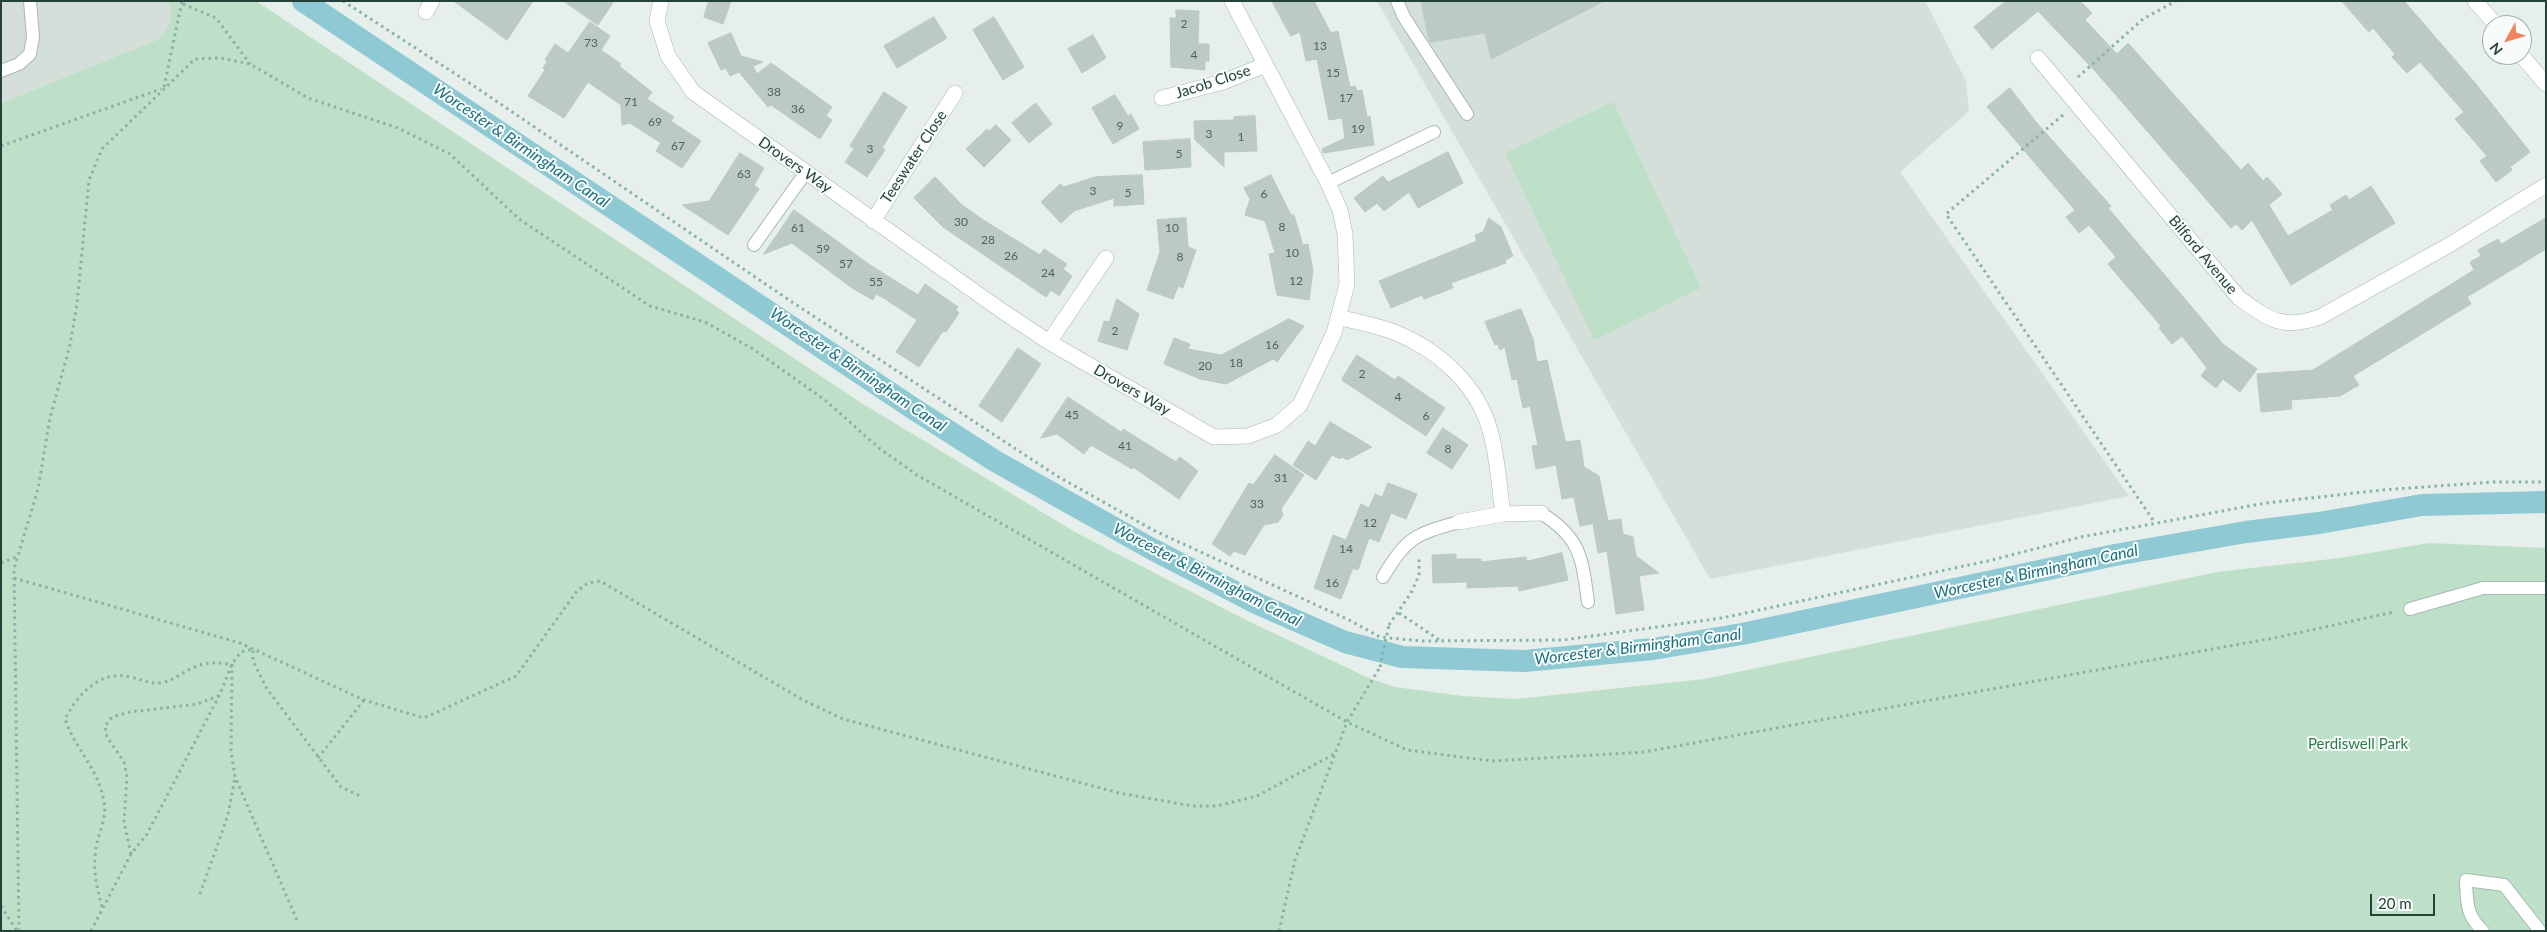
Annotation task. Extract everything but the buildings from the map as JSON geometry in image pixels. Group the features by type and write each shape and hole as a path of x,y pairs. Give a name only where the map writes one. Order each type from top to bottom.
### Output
{"street":[{"name":"Drovers Way","path":"661,1 657,21 668,56 693,92 873,221 1050,342 1214,437 1248,436 1277,425 1300,405 1334,333 1347,284 1345,234 1340,210 1328,183 1232,1"},
{"path":"2475,1 2487,15"},
{"name":"Bilford Avenue","path":"2038,58 2239,298 2269,319 2299,324 2320,317 2451,244 2546,185"},
{"name":"Jacob Close","path":"1162,98 1223,82 1265,65"},
{"path":"2530,65 2546,84"},
{"name":"Teeswater Close","path":"873,221 955,93"},
{"path":"1050,342 1106,258"},
{"path":"1338,317 1394,332 1432,353 1461,376 1480,404 1491,433 1503,514"},
{"path":"1459,522 1503,514 1541,513"}],"lane":[{"path":"1,71 19,64 30,54 33,37 30,1"},
{"path":"1397,1 1404,17 1467,114"},
{"path":"1328,183 1434,132"},
{"path":"754,245 806,172"},
{"path":"1541,513 1564,528 1572,540 1579,554 1588,602"},
{"path":"1383,577 1399,550 1409,541 1421,534 1459,522"},
{"path":"2410,609 2483,588 2546,588"},
{"path":"2483,931 2472,920 2467,903 2466,880 2504,885 2540,931"}],"path":[{"path":"343,1 474,86 780,294 1056,476 1155,531 1349,620 1380,637 1442,641 1563,640 1722,618 1992,560 2081,537 2266,503 2372,491 2493,482 2546,482"},
{"path":"2065,89 2143,19 2176,1"},
{"path":"164,88 183,3 216,18 250,64"},
{"path":"18,931 14,578 17,556 38,489 50,418 70,345 77,304 89,180 102,149 195,60 220,58 250,64 308,98 398,128 450,154 519,219 650,306 705,322 753,349 825,400 879,448 917,475 1347,722 1407,750 1492,761 1644,752 2278,637 2410,609"},
{"path":"1,146 164,88"},
{"path":"2077,103 1946,214 2155,523"},
{"path":"1279,931 1295,860 1347,722 1380,667 1388,625 1400,613 1419,575 1418,558 1421,550"},
{"path":"1,563 17,556"},
{"path":"14,578 240,643 364,700 424,718 516,676 577,591 588,583 600,581 803,700 843,719 1119,793 1192,806 1217,806 1257,796 1336,753"},
{"path":"1400,613 1442,641"},
{"path":"91,931 131,854 147,834 220,694 232,664 242,652 253,649"},
{"path":"253,649 253,661 267,689 341,787 360,796"},
{"path":"102,908 93,873 105,804 100,782 87,757 72,738 65,719 74,701 94,684 115,674 144,682 159,683 177,678 194,667 213,662 232,664"},
{"path":"232,664 231,751 235,777 297,920"},
{"path":"131,854 124,822 127,777 124,762 107,737 105,726 112,716 198,704 220,694"},
{"path":"318,758 364,700"},
{"path":"200,894 228,816 235,777"},
{"path":"1,906 18,931"}],"shaded area":[{"path":"1,1 169,1 173,11 168,28 159,39 1,103"},
{"path":"1377,1 1925,1 1966,81 1969,111 1900,172 2129,496 1710,579"}],"green space":[{"name":"Perdiswell Park","path":"169,1 256,1 863,404 1075,532 1248,621 1369,678 1395,687 1463,696 1517,699 1704,679 2217,572 2340,558 2429,543 2546,548 2546,931 1,931 1,103 159,39 170,22"},
{"path":"1613,102 1701,288 1594,340 1505,153"}],"waterway":[{"name":"Worcester & Birmingham Canal","path":"303,1 914,409 995,461 1150,548 1258,604 1345,642 1402,657 1524,661 1653,649 1742,634 2115,555 2246,532 2319,523 2422,505 2546,502"}]}
